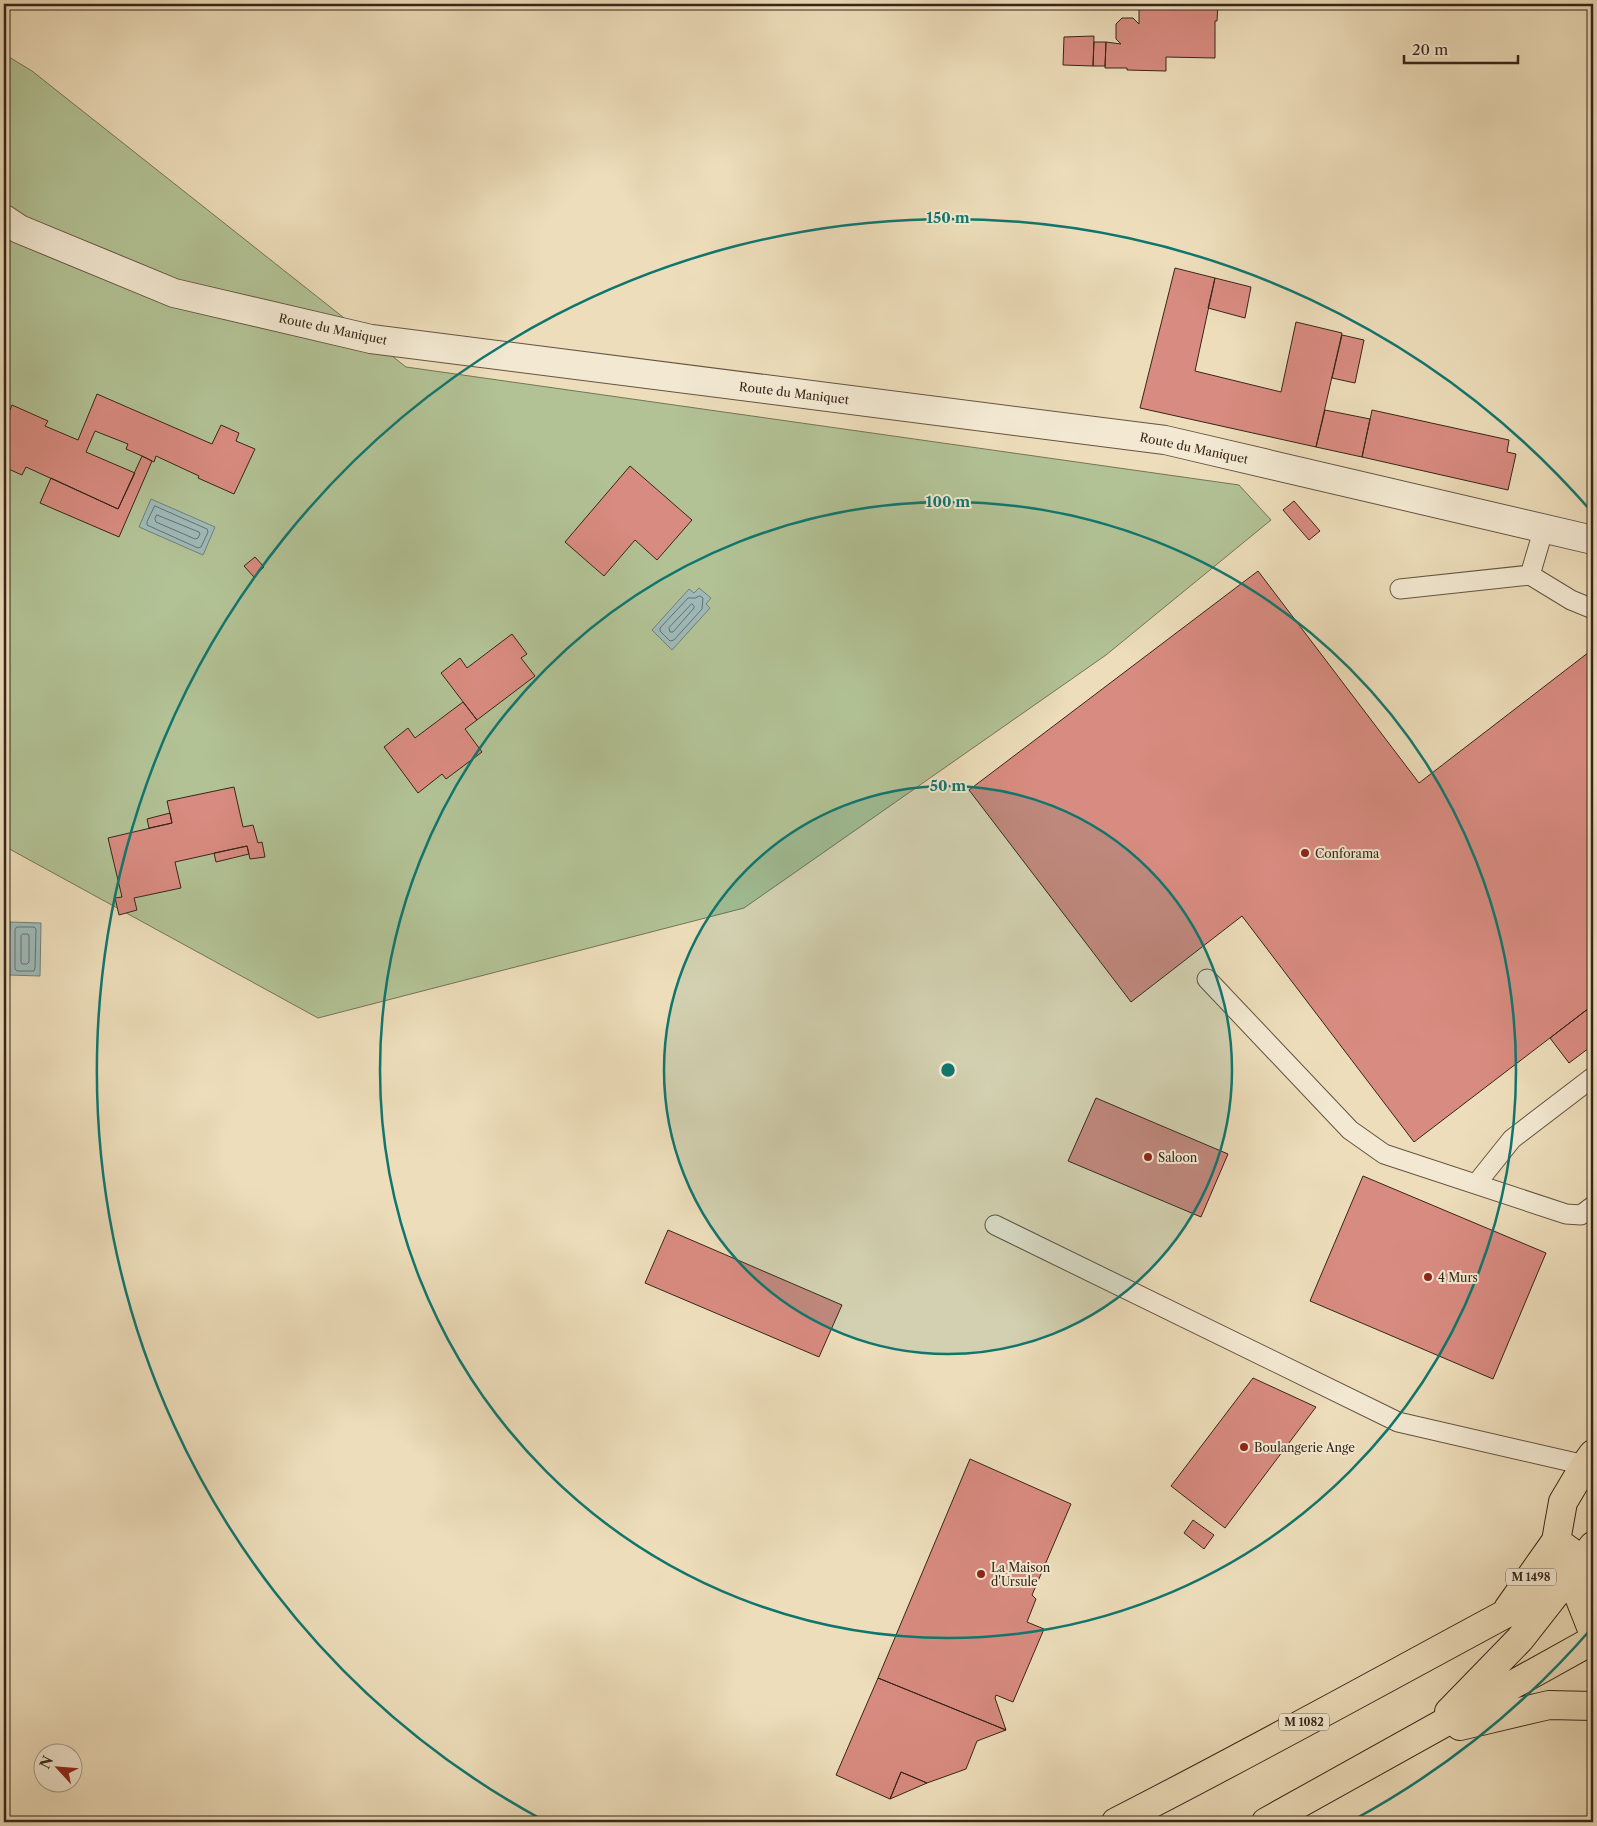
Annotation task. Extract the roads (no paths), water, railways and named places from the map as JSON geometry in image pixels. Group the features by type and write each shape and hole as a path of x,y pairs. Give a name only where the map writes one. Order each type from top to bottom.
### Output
{"main road":[{"name":"M 1498","path":"1505,1614 1556,1541 1563,1502 1589,1460"},
{"name":"M 1498","path":"1556,1541 1576,1573 1592,1630"},
{"name":"M 1082","path":"1116,1822 1198,1780 1505,1614 1576,1573"},
{"path":"1426,1734 1520,1639 1576,1573"},
{"path":"1266,1822 1426,1734 1592,1630"},
{"path":"1426,1734 1550,1705 1593,1706"}],"street":[{"name":"Route du Maniquet","path":"4,219 19,228 174,293 371,339 1164,440 1593,540"}],"lane":[{"path":"1530,575 1544,528"},
{"path":"1400,589 1530,575 1571,600 1593,609"},
{"path":"1207,979 1350,1130 1384,1154 1566,1214 1582,1215 1593,1206"},
{"path":"1476,1184 1512,1139 1593,1077"},
{"path":"995,1225 1398,1422 1589,1460"}],"water":[{"path":"151,499 215,527 203,555 139,527"},
{"path":"699,588 711,598 706,604 710,608 672,650 652,630 689,589 694,593"},
{"path":"10,922 41,923 40,976 9,975"}],"place":[{"name":"Conforama","path":"1305,853"},
{"name":"Saloon","path":"1148,1157"},
{"name":"4 Murs","path":"1428,1277"},
{"name":"Boulangerie Ange","path":"1244,1447"},
{"name":"La Maison d'Ursule","path":"981,1574"}]}
